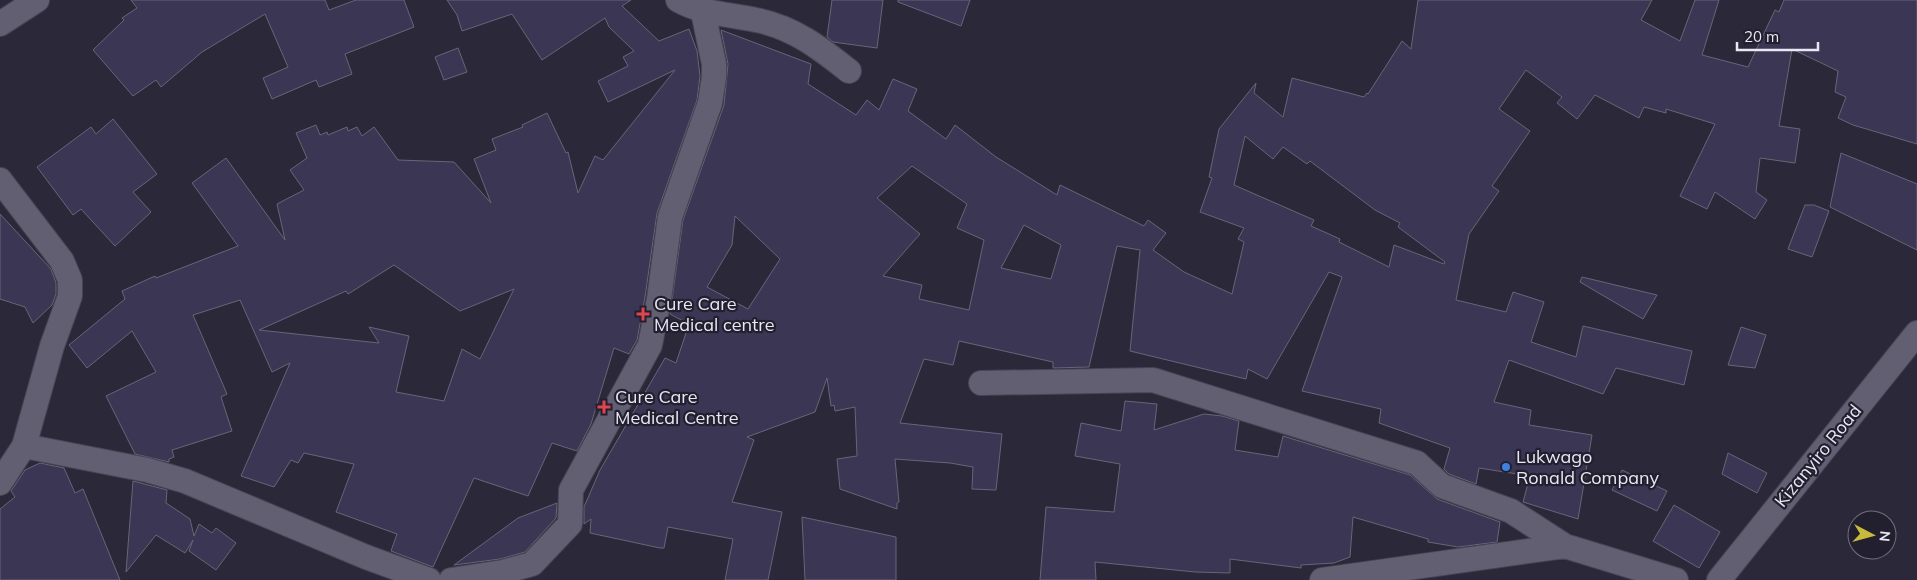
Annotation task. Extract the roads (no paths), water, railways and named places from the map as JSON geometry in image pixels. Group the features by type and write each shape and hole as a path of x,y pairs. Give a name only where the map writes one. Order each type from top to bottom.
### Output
{"street":[{"path":"0,24 37,0"},
{"path":"678,0 704,12 756,20 783,28 813,42 849,71"},
{"path":"451,580 502,572 532,564 570,524 571,490 622,400 650,345 659,299 670,217 710,103 714,64 704,12"},
{"path":"0,180 62,261 70,280 70,296 52,346 24,446 0,483"},
{"name":"Kizanyiro Road","path":"1719,580 1917,333"},
{"path":"981,382 1153,380 1417,463 1442,486 1511,511 1565,546 1676,580"},
{"path":"24,446 147,470 184,480 366,557 429,580"},
{"path":"1322,580 1565,546"}],"place":[{"name":"Cure Care Medical centre","path":"643,314"},
{"name":"Cure Care Medical Centre","path":"604,407"},
{"name":"Lukwago Ronald Company","path":"1506,467"}]}
